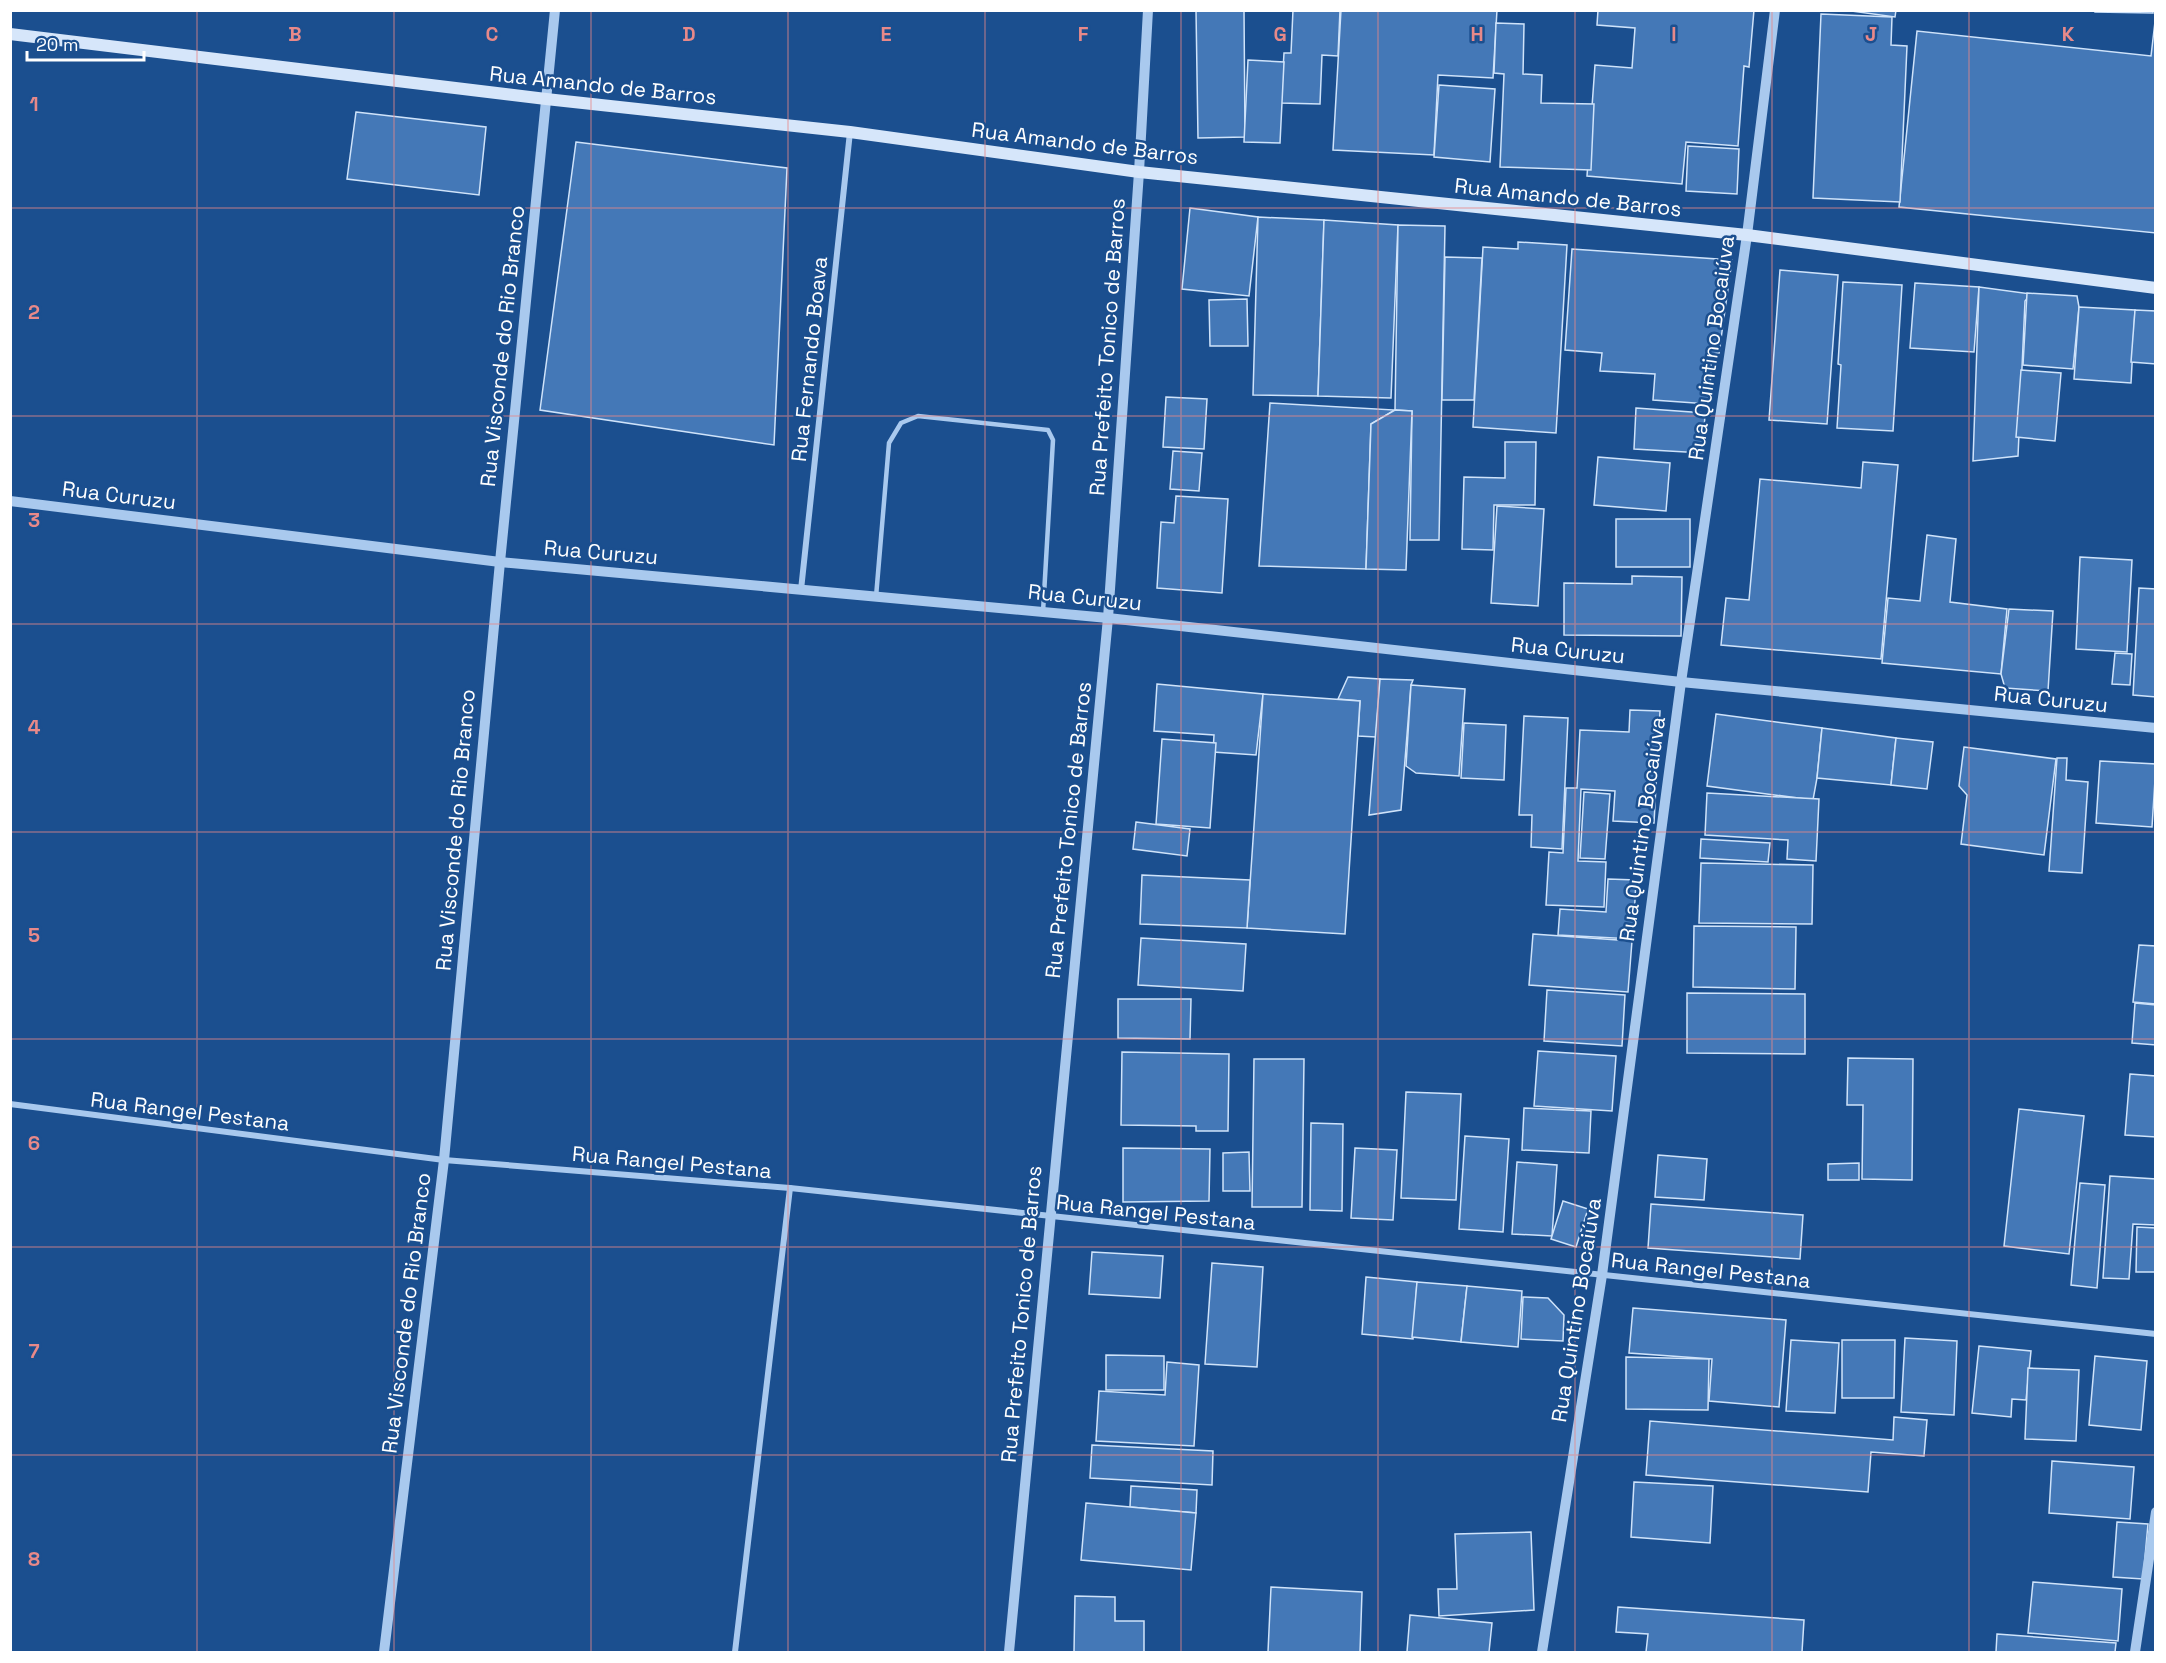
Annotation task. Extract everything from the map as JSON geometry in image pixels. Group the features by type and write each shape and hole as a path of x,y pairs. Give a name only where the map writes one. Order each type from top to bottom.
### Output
{"main road":[{"name":"Rua Amando de Barros","path":"10,34 546,99 850,132 1139,171 1747,236 2156,288"}],"street":[{"name":"Rua Visconde do Rio Branco","path":"384,1653 444,1160 555,10"},
{"name":"Rua Prefeito Tonico de Barros","path":"1009,1653 1108,618 1148,10"},
{"name":"Rua Quintino Bocaiúva","path":"1542,1653 1602,1275 1681,682 1747,236 1775,10"},
{"name":"Rua Fernando Boava","path":"801,590 850,132"},
{"name":"Rua Curuzu","path":"10,501 500,562 1108,618 1681,682 2156,728"},
{"name":"Rua Rangel Pestana","path":"10,1104 444,1160 790,1188 2156,1334"},
{"path":"735,1653 790,1188"},
{"path":"2135,1653 2156,1512"}],"lane":[{"path":"876,597 889,443 901,423 918,416 1048,430 1051,434 1053,440 1043,612"}],"building":[{"path":"1196,10 1244,10 1245,137 1198,138"},
{"path":"1293,10 1340,10 1338,56 1322,55 1320,104 1281,103 1284,53 1291,53"},
{"path":"1341,10 1497,10 1493,78 1438,75 1434,155 1333,150"},
{"path":"1598,10 1754,10 1749,67 1744,66 1738,146 1686,142 1682,184 1587,176 1595,65 1632,68 1635,28 1597,25"},
{"path":"1844,10 1896,10 1895,17"},
{"path":"2095,10 2153,10 2153,13 2095,12"},
{"path":"2156,13 2156,233 1899,207 1917,31 2151,56"},
{"path":"1821,14 1892,17 1891,45 1907,46 1900,202 1813,198"},
{"path":"1496,23 1524,24 1523,74 1542,75 1541,103 1594,104 1591,170 1500,167 1504,74 1494,73"},
{"path":"1248,60 1284,62 1280,143 1244,142"},
{"path":"1439,85 1495,89 1490,162 1434,157"},
{"path":"356,112 486,127 479,195 347,179"},
{"path":"576,142 787,168 774,445 540,410"},
{"path":"1688,146 1739,149 1737,194 1686,191"},
{"path":"1190,208 1258,217 1249,296 1182,289"},
{"path":"1258,217 1324,220 1318,396 1253,395"},
{"path":"1324,220 1398,225 1391,398 1318,396"},
{"path":"1398,225 1445,226 1439,540 1410,540 1412,411 1395,410"},
{"path":"1518,242 1567,245 1556,433 1473,427 1483,247 1518,249"},
{"path":"1572,249 1732,260 1719,353 1712,354 1709,404 1653,400 1655,374 1600,371 1602,353 1565,350"},
{"path":"1445,257 1482,258 1474,400 1442,400"},
{"path":"1780,270 1838,275 1827,424 1769,420"},
{"path":"1843,282 1902,285 1893,431 1837,428"},
{"path":"1915,283 1979,287 1974,352 1910,348"},
{"path":"1979,287 2031,294 2025,301 2018,456 1973,461"},
{"path":"2027,293 2077,296 2079,307 2073,369 2023,365"},
{"path":"1247,299 1248,346 1210,346 1209,300"},
{"path":"2079,307 2135,310 2131,383 2074,379"},
{"path":"2135,310 2156,311 2156,364 2131,362"},
{"path":"2021,370 2061,373 2055,441 2016,437"},
{"path":"1166,397 1207,399 1204,449 1163,447"},
{"path":"1270,403 1395,410 1371,424 1366,569 1259,566"},
{"path":"1636,408 1705,413 1703,453 1634,449"},
{"path":"1395,410 1412,411 1406,570 1366,569 1371,424"},
{"path":"1505,442 1536,442 1535,505 1494,505 1493,550 1462,549 1464,477 1505,478"},
{"path":"1173,451 1202,453 1199,491 1170,489"},
{"path":"1598,457 1670,463 1666,511 1594,505"},
{"path":"1863,462 1898,465 1881,659 1721,645 1726,598 1749,600 1760,479 1861,488"},
{"path":"1176,496 1228,499 1222,593 1157,588 1161,522 1174,523"},
{"path":"1497,506 1544,509 1538,606 1491,603"},
{"path":"1616,519 1690,519 1690,567 1616,567"},
{"path":"1927,535 1956,539 1950,602 2007,609 2001,674 1882,663 1888,598 1920,601"},
{"path":"2080,557 2132,560 2127,652 2076,649"},
{"path":"1632,576 1682,577 1681,636 1564,635 1564,583 1632,584"},
{"path":"2139,588 2156,589 2156,697 2133,695"},
{"path":"2009,609 2053,611 2048,691 2005,688 2001,674"},
{"path":"2115,653 2132,654 2130,685 2112,684"},
{"path":"1348,677 1380,679 1376,737 1358,736 1360,701 1338,699"},
{"path":"1380,679 1413,680 1401,810 1369,815"},
{"path":"1157,684 1263,694 1256,755 1213,752 1214,735 1154,731"},
{"path":"1411,685 1465,689 1459,776 1416,773 1406,766"},
{"path":"1263,694 1360,701 1345,934 1247,928"},
{"path":"1630,710 1660,711 1654,823 1613,821 1615,791 1581,789 1578,861 1606,862 1604,907 1546,905 1549,852 1563,853 1566,788 1577,788 1580,730 1629,732"},
{"path":"1716,714 1822,728 1813,800 1707,786"},
{"path":"1524,716 1568,718 1562,849 1531,847 1532,815 1519,815"},
{"path":"1464,723 1506,725 1504,780 1461,778"},
{"path":"1822,728 1896,738 1891,785 1817,778"},
{"path":"1896,738 1933,742 1927,789 1891,785"},
{"path":"1162,739 1216,743 1210,828 1156,824"},
{"path":"1964,747 2056,759 2044,855 1961,844 1967,795 1959,786"},
{"path":"2057,758 2067,758 2066,780 2088,782 2082,873 2049,871"},
{"path":"2100,761 2156,764 2152,827 2096,823"},
{"path":"1584,792 1610,794 1605,859 1580,858"},
{"path":"1707,793 1819,799 1816,861 1787,859 1788,840 1705,835"},
{"path":"1136,822 1190,829 1187,856 1133,849"},
{"path":"1701,839 1770,843 1768,862 1700,858"},
{"path":"1701,863 1813,865 1812,924 1699,923"},
{"path":"1142,875 1250,880 1247,928 1140,924"},
{"path":"1608,879 1636,880 1633,939 1558,935 1560,909 1606,912"},
{"path":"1694,926 1796,927 1795,989 1693,987"},
{"path":"1533,934 1632,941 1628,992 1529,985"},
{"path":"1141,938 1246,944 1243,991 1138,985"},
{"path":"2139,945 2156,946 2156,1004 2133,1002"},
{"path":"1547,990 1625,995 1622,1046 1544,1041"},
{"path":"1687,993 1805,994 1805,1054 1687,1053"},
{"path":"1118,999 1191,999 1190,1039 1118,1038"},
{"path":"2135,1003 2156,1005 2156,1045 2132,1043"},
{"path":"1538,1051 1616,1056 1612,1111 1534,1106"},
{"path":"1122,1052 1229,1054 1228,1131 1196,1131 1196,1126 1121,1125"},
{"path":"1848,1058 1913,1059 1912,1180 1862,1179 1863,1105 1847,1105"},
{"path":"1254,1059 1304,1059 1302,1207 1252,1207"},
{"path":"2130,1074 2156,1076 2156,1137 2125,1135"},
{"path":"1406,1092 1461,1094 1456,1200 1401,1198"},
{"path":"1524,1108 1591,1111 1589,1153 1522,1150"},
{"path":"2019,1109 2084,1116 2069,1254 2004,1246"},
{"path":"1311,1123 1343,1124 1342,1211 1310,1210"},
{"path":"1465,1136 1509,1139 1503,1232 1459,1229"},
{"path":"1123,1148 1210,1149 1209,1201 1123,1202"},
{"path":"1355,1148 1397,1150 1393,1220 1351,1218"},
{"path":"1249,1152 1250,1191 1223,1191 1223,1153"},
{"path":"1658,1155 1707,1159 1704,1200 1655,1197"},
{"path":"1517,1162 1557,1165 1552,1236 1512,1234"},
{"path":"1859,1163 1859,1180 1828,1180 1828,1164"},
{"path":"2110,1176 2156,1179 2156,1225 2133,1224 2129,1279 2103,1278"},
{"path":"2080,1183 2105,1185 2097,1288 2071,1285"},
{"path":"1563,1201 1588,1209 1576,1247 1551,1239"},
{"path":"1651,1204 1803,1215 1800,1259 1648,1248"},
{"path":"2137,1227 2156,1228 2156,1272 2136,1272"},
{"path":"1092,1252 1163,1256 1160,1298 1089,1294"},
{"path":"1212,1263 1263,1267 1257,1367 1205,1364"},
{"path":"1366,1277 1417,1282 1413,1339 1362,1334"},
{"path":"1417,1282 1467,1286 1461,1342 1412,1337"},
{"path":"1467,1286 1522,1291 1518,1347 1461,1342"},
{"path":"1523,1297 1548,1298 1564,1315 1563,1341 1521,1339"},
{"path":"1633,1308 1786,1320 1779,1407 1709,1401 1712,1359 1629,1353"},
{"path":"1905,1338 1957,1341 1954,1415 1901,1412"},
{"path":"1791,1340 1839,1343 1835,1413 1786,1411"},
{"path":"1842,1340 1895,1340 1894,1398 1842,1398"},
{"path":"1979,1346 2031,1351 2026,1400 2012,1399 2011,1417 1972,1413"},
{"path":"1106,1355 1164,1356 1164,1390 1106,1390"},
{"path":"2095,1356 2147,1361 2141,1430 2089,1425"},
{"path":"1626,1357 1709,1359 1708,1410 1626,1409"},
{"path":"1167,1362 1199,1365 1194,1446 1096,1441 1099,1391 1165,1395"},
{"path":"2028,1368 2079,1370 2076,1441 2025,1439"},
{"path":"1894,1417 1927,1420 1924,1456 1871,1452 1868,1492 1646,1475 1650,1421 1893,1440"},
{"path":"1092,1445 1213,1451 1212,1485 1090,1478"},
{"path":"2052,1461 2134,1467 2130,1519 2049,1513"},
{"path":"1634,1482 1713,1486 1710,1543 1631,1537"},
{"path":"1131,1486 1197,1490 1196,1513 1130,1507"},
{"path":"1086,1503 1196,1513 1191,1570 1081,1560"},
{"path":"2117,1522 2148,1524 2143,1579 2113,1577"},
{"path":"1531,1532 1534,1610 1439,1616 1438,1589 1457,1589 1455,1534"},
{"path":"2033,1582 2122,1589 2118,1641 2028,1633"},
{"path":"1271,1587 1362,1592 1360,1652 1268,1652"},
{"path":"1075,1596 1115,1597 1115,1621 1144,1621 1144,1652 1074,1652"},
{"path":"1618,1607 1804,1620 1802,1652 1646,1652 1648,1634 1616,1632"},
{"path":"1410,1615 1492,1623 1489,1652 1407,1652"},
{"path":"1997,1634 2116,1643 2115,1652 1996,1652"}]}
